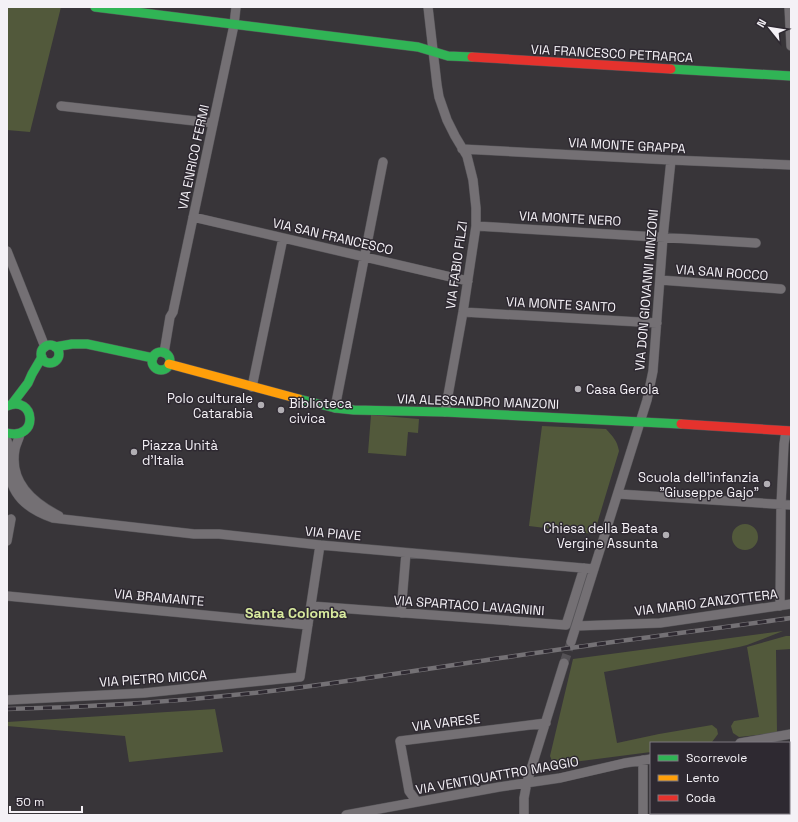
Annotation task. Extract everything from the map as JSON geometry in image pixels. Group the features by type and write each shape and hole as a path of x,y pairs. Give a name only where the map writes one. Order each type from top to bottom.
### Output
{"street":[{"name":"VIA FRANCESCO PETRARCA","path":"95,7 418,47 448,56 791,76"},
{"name":"VIA ENRICO FERMI","path":"164,353 173,317 172,312 234,25 236,7"},
{"name":"VIA FABIO FILZI","path":"428,7 437,85 447,120 467,156 473,180 476,208 476,226 468,281 445,412"},
{"path":"789,7 791,46"},
{"path":"61,106 213,123"},
{"name":"VIA MONTE GRAPPA","path":"462,149 791,165"},
{"name":"VIA DON GIOVANNI MINZONI","path":"571,642 647,404 653,371 663,237 671,160"},
{"path":"335,408 383,162"},
{"name":"VIA SAN FRANCESCO","path":"193,217 468,281"},
{"name":"VIA MONTE NERO","path":"476,226 756,243"},
{"path":"252,387 283,238"},
{"path":"7,251 45,347"},
{"name":"VIA SAN ROCCO","path":"660,280 781,289"},
{"name":"VIA MONTE SANTO","path":"463,312 657,323"},
{"path":"57,350 72,344 87,344 153,358 156,354 164,353 169,358 169,364"},
{"path":"45,347 50,346 57,350"},
{"path":"45,347 42,352 44,359 48,363 54,362 58,358 57,350"},
{"name":"VIA ALESSANDRO MANZONI","path":"153,358 154,366 158,369 164,369 169,364 335,408 641,421 788,431"},
{"path":"9,405 28,383 36,368 44,359"},
{"path":"26,409 28,383"},
{"path":"7,433 11,435 20,434 30,425 30,415 26,409 21,405 9,405"},
{"path":"780,606 781,505 784,444 788,431"},
{"path":"20,434 15,448 14,462 24,496"},
{"path":"7,441 9,450 7,463 9,477 13,488 24,496"},
{"path":"618,494 791,505"},
{"name":"VIA PIAVE","path":"24,496 31,508 53,518 194,534 219,534 320,545 594,569"},
{"path":"7,541 11,519"},
{"path":"308,624 320,545"},
{"path":"401,613 406,553"},
{"name":"VIA SPARTACO LAVAGNINI","path":"311,606 566,625 584,568"},
{"name":"VIA BRAMANTE","path":"7,596 308,624"},
{"name":"VIA MARIO ZANZOTTERA","path":"576,626 660,623 791,604"},
{"name":"VIA PIETRO MICCA","path":"7,700 144,693 300,677 308,624"},
{"path":"524,815 524,798 527,782 564,662"},
{"name":"VIA VARESE","path":"406,804 409,791 400,741 546,723"},
{"path":"746,742 791,734"},
{"path":"643,815 647,759"},
{"name":"VIA VENTIQUATTRO MAGGIO","path":"346,815 527,782 560,778 647,759"},
{"name":"VIA VARESE","path":"409,791 417,802"}],"green space":[{"path":"7,7 61,7 30,132 7,130"},
{"path":"371,415 419,419 418,433 408,432 406,456 368,453"},
{"path":"542,426 606,429 616,441 619,451 594,534 529,526"},
{"path":"745,524 754,528 758,537 754,546 745,550 736,546 732,537 736,528"},
{"path":"783,631 739,647 604,672 617,743 712,725 717,729 718,734 712,742 650,742 650,752 558,764 552,761 550,756 573,659"},
{"path":"786,636 791,636 791,649 776,650 777,733 739,737 733,733 731,726 734,721 759,717 747,647"},
{"path":"215,709 223,752 129,762 125,736 7,726 7,722"}],"tunnel":[{"path":"564,663 571,642"}],"railway":[{"path":"7,709 116,705 260,692 791,618"}],"traffic: fast":[{"path":"95,7 418,47 448,56 472,57"},
{"path":"671,69 791,76"},
{"path":"55,347 72,344 87,344 153,358"},
{"path":"50,345 56,348 59,354 56,360 50,363 44,360 41,354 44,348 50,345"},
{"path":"161,352 167,355 170,361 167,367 161,370 155,367 152,361 155,355 161,352"},
{"path":"12,404 28,383 42,357"},
{"path":"299,399 335,408 354,410 445,412 681,424"},
{"path":"7,406 16,404 23,406 28,411 30,418 29,425 25,430 18,434 7,433"}],"traffic: slow":[{"path":"169,364 299,399"}],"traffic: jam":[{"path":"472,57 671,69"},
{"path":"681,424 791,431"}],"place":[{"name":"Casa Gerola","path":"578,389"},
{"name":"Polo culturale Catarabia","path":"261,405"},
{"name":"Biblioteca civica","path":"281,410"},
{"name":"Piazza Unità d'Italia","path":"134,452"},
{"name":"Scuola dell'infanzia \"Giuseppe Gajo\"","path":"767,484"},
{"name":"Chiesa della Beata Vergine Assunta","path":"666,535"}],"district":[{"name":"Santa Colomba","path":"296,613"}]}
